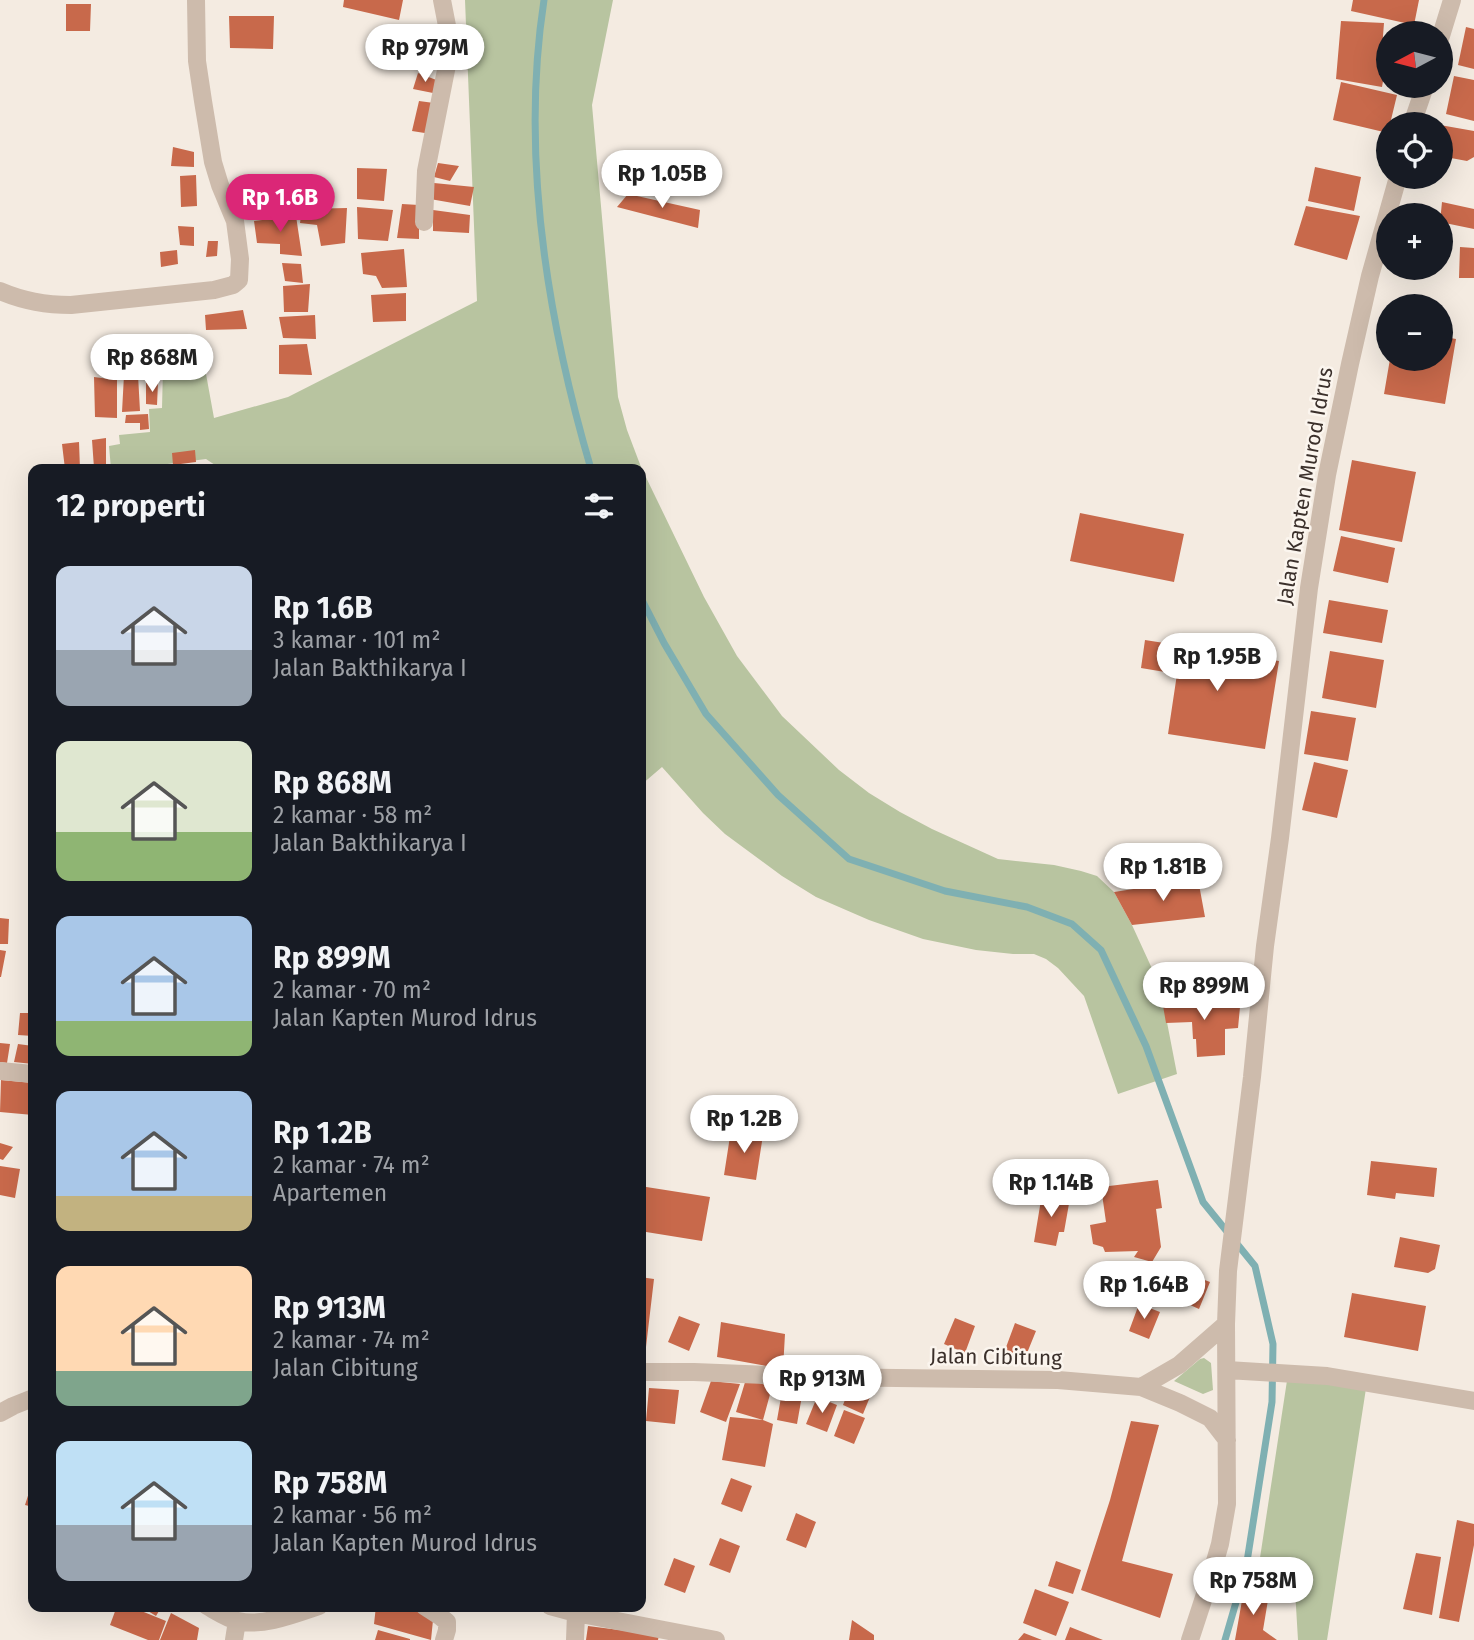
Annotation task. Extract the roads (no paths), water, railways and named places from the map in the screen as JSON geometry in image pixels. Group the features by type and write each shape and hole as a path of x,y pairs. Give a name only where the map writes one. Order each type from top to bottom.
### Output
{"street":[{"path":"0,291 17,298 53,305 214,290 239,280 240,259 234,221 213,162 203,101 197,61 196,0"},
{"path":"424,222 426,171 448,60 449,36 442,0"},
{"path":"1446,21 1452,0"},
{"name":"Jalan Kapten Murod Idrus","path":"1190,1640 1220,1544 1227,1504 1228,1271 1309,588 1327,475 1350,364 1370,276 1395,189"},
{"path":"0,1071 28,1074"},
{"path":"1141,1387 1179,1365 1226,1324"},
{"path":"1227,1370 1327,1376 1474,1401"},
{"name":"Jalan Cibitung","path":"646,1372 1058,1380 1141,1387 1210,1418 1227,1440"},
{"path":"0,1413 28,1400"},
{"path":"219,1612 237,1621 257,1622 301,1612"},
{"path":"433,1612 447,1622 443,1640"},
{"path":"572,1612 716,1640"},
{"path":"575,1640 576,1613"},
{"path":"234,1640 237,1621"}],"waterway":[{"path":"544,0 537,59 535,118 542,237 562,354 590,464"},
{"path":"646,608 706,714 778,795 849,859 945,891 1027,907 1072,924 1101,950 1146,1046 1203,1202 1255,1266 1273,1344 1272,1402 1246,1568 1225,1640"}]}
